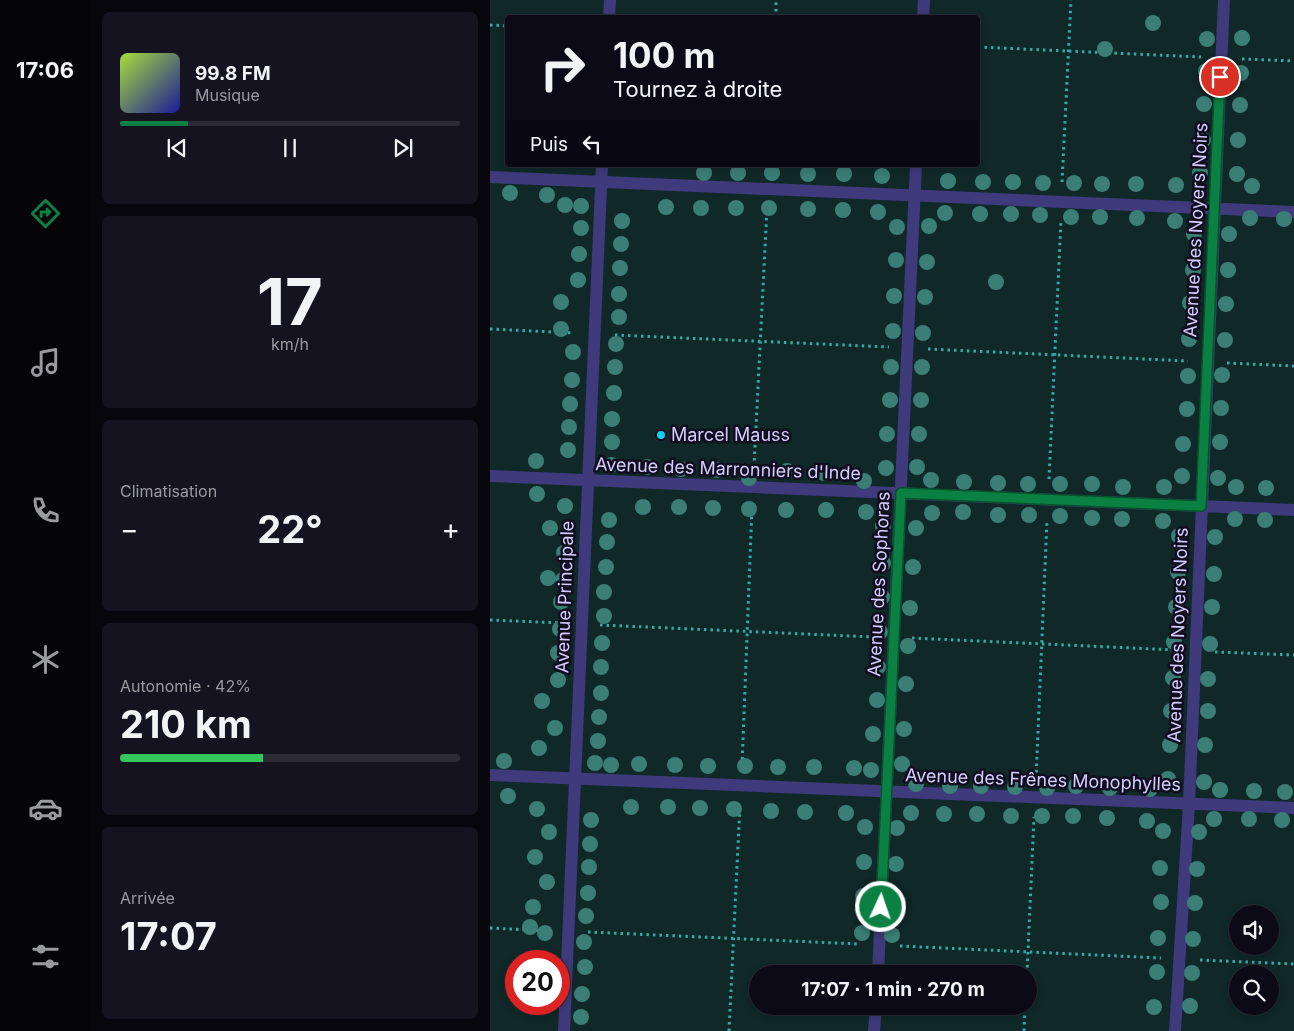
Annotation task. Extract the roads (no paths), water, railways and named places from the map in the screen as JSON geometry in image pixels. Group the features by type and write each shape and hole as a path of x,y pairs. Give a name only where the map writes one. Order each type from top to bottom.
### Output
{"lane":[{"path":"609,15 610,0"},
{"path":"923,15 924,0"},
{"name":"Avenue des Noyers Noirs","path":"1175,1031 1189,804 1224,0"},
{"name":"Avenue Principale","path":"564,1031 576,778 586,480 602,167"},
{"name":"Avenue des Sophoras","path":"878,965 916,167"},
{"path":"490,177 1294,212"},
{"name":"Avenue des Marronniers d'Inde","path":"490,476 1294,510"},
{"name":"Avenue des Frênes Monophylles","path":"490,775 1294,808"},
{"path":"874,1031 875,1015"}],"place":[{"name":"Marcel Mauss","path":"661,435"}]}
